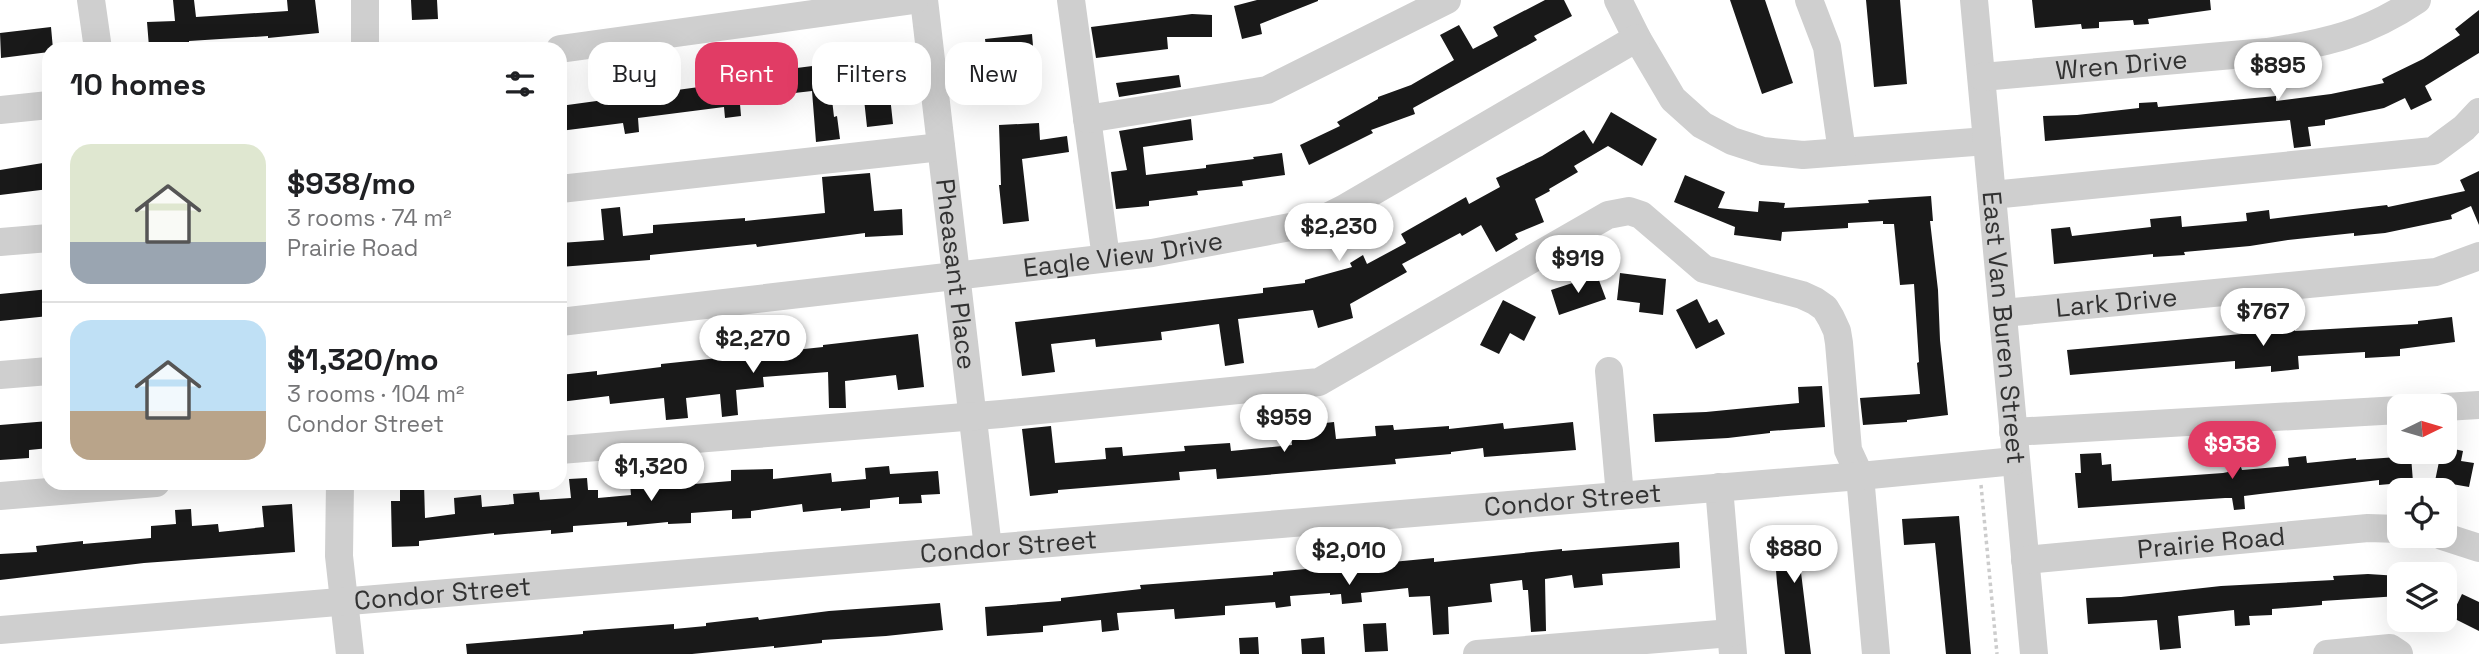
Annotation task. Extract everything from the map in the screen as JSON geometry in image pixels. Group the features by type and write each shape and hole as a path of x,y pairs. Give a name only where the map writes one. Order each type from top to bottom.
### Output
{"street":[{"path":"91,0 97,42"},
{"path":"365,0 365,42"},
{"path":"567,48 914,0"},
{"name":"Pheasant Place","path":"924,0 988,548"},
{"path":"1071,0 1106,258"},
{"path":"1087,119 1267,90 1447,0"},
{"path":"1618,0 1636,38 1673,99 1702,125 1732,141 1763,151 1803,155 1987,141"},
{"path":"1810,0 1827,47 1842,152"},
{"name":"East Van Buren Street","path":"1974,0 2034,654"},
{"name":"Wren Drive","path":"1982,77 2267,52 2314,45 2347,37 2385,20 2417,0"},
{"name":"Eagle View Drive","path":"567,321 1152,253 1317,222 1636,38"},
{"path":"0,110 42,106"},
{"path":"1992,195 2433,151 2464,128 2479,112"},
{"path":"567,188 941,147"},
{"path":"567,449 1319,382 1608,215 1629,211 1641,215 1703,269 1802,295 1825,308 1837,331 1848,450 1860,476 1876,654"},
{"path":"0,242 42,239"},
{"name":"Lark Drive","path":"2003,313 2436,272 2479,256"},
{"path":"0,374 42,371"},
{"path":"1609,371 1620,496"},
{"path":"2457,406 2479,405"},
{"path":"2013,432 2387,411"},
{"name":"Condor Street","path":"0,629 2015,461"},
{"path":"1477,654 1732,643 1719,487"},
{"path":"0,496 72,490"},
{"path":"340,490 339,556 350,654"},
{"name":"Prairie Road","path":"2025,560 2368,528 2387,529"},
{"path":"2457,541 2479,548"},
{"path":"2326,654 2390,648 2399,654"}],"path":[{"path":"1979,464 1997,654"}],"building":[{"path":"173,0 194,0 196,17 288,11 287,0 315,0 319,33 268,38 149,42 147,22 175,21"},
{"path":"411,0 437,0 438,19 412,20"},
{"path":"1257,0 1318,1 1260,24 1262,34 1242,39 1234,6"},
{"path":"1545,0 1564,0 1572,16 1534,36 1537,40 1413,108 1415,114 1371,130 1373,133 1309,165 1300,145 1340,126 1337,122 1378,97 1411,85 1454,60 1440,35 1459,25 1473,49 1498,36 1493,27"},
{"path":"1730,0 1765,0 1793,83 1762,94"},
{"path":"1866,0 1900,0 1907,84 1874,87"},
{"path":"2032,0 2210,0 2211,10 2148,19 2149,24 2134,25 2133,20 2099,22 2099,28 2082,29 2081,24 2035,28"},
{"path":"2479,10 2479,53 2425,86 2432,100 2411,110 2405,98 2384,108 2325,120 2325,125 2308,127 2311,146 2294,148 2290,120 2045,141 2043,116 2139,108 2139,103 2157,102 2158,107 2276,96 2276,101 2331,94 2384,83 2382,79 2423,59 2460,35 2455,29"},
{"path":"1192,14 1212,15 1212,37 1167,37 1168,49 1096,58 1091,27"},
{"path":"51,27 52,42 42,42 42,53 1,58 0,33"},
{"path":"1032,34 1033,42 985,42 985,39"},
{"path":"812,66 812,91 798,93 798,68"},
{"path":"1179,75 1181,87 1119,97 1116,83"},
{"path":"695,88 695,105 740,105 741,116 725,118 724,107 638,118 639,132 625,134 623,123 567,130 567,105 588,102 588,105 681,105 681,89"},
{"path":"813,105 833,105 840,139 816,142"},
{"path":"865,105 891,105 893,124 867,127"},
{"path":"1611,112 1657,139 1642,166 1608,146 1574,166 1578,172 1535,199 1544,222 1515,234 1518,239 1496,252 1481,225 1462,236 1460,233 1402,264 1407,272 1350,304 1353,318 1318,328 1313,310 1238,319 1244,363 1225,366 1219,324 1161,332 1162,340 1096,347 1095,339 1051,344 1055,372 1022,376 1015,322 1263,293 1263,288 1305,283 1305,280 1352,267 1350,263 1363,255 1367,264 1406,243 1401,234 1466,197 1469,204 1500,187 1496,178 1542,156 1584,130 1593,144"},
{"path":"1191,119 1193,140 1143,147 1146,175 1206,168 1206,165 1282,153 1285,175 1242,181 1243,186 1197,191 1198,195 1149,201 1149,206 1116,209 1111,172 1127,170 1119,131"},
{"path":"1039,123 1040,140 1067,136 1069,152 1022,159 1029,221 1003,224 999,185 999,125"},
{"path":"42,163 42,190 0,195 0,170"},
{"path":"2479,171 2479,225 2471,206 2451,215 2452,219 2385,233 2354,236 2354,233 2288,240 2184,252 2185,255 2153,257 2153,254 2054,264 2051,229 2070,227 2072,236 2151,227 2150,219 2181,216 2182,227 2247,221 2246,213 2269,210 2270,219 2388,207 2465,191 2460,180"},
{"path":"870,173 874,211 902,209 903,235 865,237 865,233 757,247 756,244 650,255 650,260 567,266 567,243 604,240 601,209 620,207 623,236 653,233 653,225 745,218 745,221 825,213 822,177"},
{"path":"1685,175 1725,192 1718,208 1758,212 1759,201 1785,203 1784,208 1931,196 1933,221 1930,221 1948,415 1907,422 1863,425 1860,398 1920,394 1914,284 1900,285 1894,224 1883,224 1883,221 1848,223 1848,228 1782,232 1781,241 1734,235 1735,227 1674,202"},
{"path":"1620,273 1666,279 1663,315 1639,312 1640,303 1617,300"},
{"path":"1597,275 1606,299 1559,315 1551,290"},
{"path":"42,290 42,317 0,321 0,294"},
{"path":"1697,299 1709,323 1717,319 1725,334 1696,349 1676,310"},
{"path":"1503,300 1536,317 1524,341 1510,333 1499,354 1480,345"},
{"path":"2452,317 2455,342 2400,349 2400,356 2365,358 2365,352 2298,356 2299,369 2271,372 2271,366 2235,369 2235,361 2070,375 2067,350 2295,329 2418,324 2418,321"},
{"path":"918,334 924,387 898,390 896,375 845,381 846,408 829,408 828,372 763,377 764,387 736,390 738,415 722,417 720,394 686,398 688,418 666,420 664,398 610,404 609,396 567,401 567,374 597,371 597,375 661,367 661,364"},
{"path":"1822,386 1825,427 1770,431 1728,438 1655,442 1653,414 1799,403 1798,387"},
{"path":"42,422 42,449 29,450 29,458 0,460 0,425"},
{"path":"1334,422 1336,439 1376,436 1375,426 1393,425 1394,430 1449,426 1449,429 1503,423 1504,429 1573,422 1576,450 1484,457 1483,448 1395,459 1396,464 1217,479 1216,469 1179,472 1180,480 1058,490 1058,493 1030,496 1022,429 1051,426 1055,463 1106,459 1105,448 1122,447 1123,456 1185,451 1184,446 1230,443 1231,451 1292,445 1290,427"},
{"path":"2457,450 2463,451 2461,461 2474,463 2469,487 2457,485 2457,478 2436,478 2439,464 2457,464"},
{"path":"2101,453 2102,465 2111,464 2112,481 2223,473 2228,472 2227,468 2241,467 2242,470 2289,466 2288,458 2306,456 2307,463 2387,458 2387,464 2412,464 2413,478 2387,478 2387,484 2379,485 2379,480 2244,496 2245,509 2234,510 2232,498 2078,508 2075,473 2081,473 2080,454"},
{"path":"648,460 650,485 657,487 731,481 731,470 773,469 773,479 831,473 832,482 866,479 865,468 889,466 890,474 938,471 940,494 921,495 922,503 899,504 899,497 870,500 870,508 841,511 841,508 803,512 802,504 751,511 751,518 732,519 732,510 691,513 691,523 627,526 627,522 573,526 573,532 551,534 551,530 494,533 419,541 419,546 392,547 391,501 400,501 400,490 424,490 425,518 455,514 454,498 481,495 482,507 514,504 513,494 539,492 540,500 571,498 569,479 587,478 588,490 598,490 598,498 631,495 628,461"},
{"path":"292,504 295,552 144,563 0,580 0,554 37,552 36,546 83,541 83,544 151,538 151,526 176,524 175,510 191,509 192,526 218,524 219,532 264,527 262,506"},
{"path":"1959,516 1971,654 1946,654 1935,543 1904,545 1902,519"},
{"path":"1820,529 1822,555 1799,556 1811,654 1785,654 1773,532"},
{"path":"1679,542 1680,568 1602,574 1603,585 1574,588 1572,575 1545,579 1546,631 1531,632 1528,590 1523,590 1522,580 1490,584 1492,602 1448,607 1449,634 1433,635 1430,596 1409,597 1408,588 1361,593 1362,602 1342,604 1341,594 1290,596 1291,606 1276,608 1275,602 1225,606 1225,615 1175,619 1174,609 1117,613 1119,630 1102,632 1101,620 1043,626 1043,632 987,636 985,607 1061,601 1061,598 1141,589 1140,585 1273,575 1273,572 1338,566 1337,562 1360,560 1361,565 1434,558 1434,562 1562,549"},
{"path":"2387,575 2387,597 2322,601 2322,605 2272,609 2272,615 2249,616 2250,625 2235,626 2234,610 2178,616 2181,648 2160,650 2157,620 2088,624 2086,598 2121,597 2221,586 2334,580 2333,576"},
{"path":"2462,594 2479,602 2479,631 2457,620 2457,604"},
{"path":"940,603 943,630 822,640 822,643 774,648 692,654 467,654 466,644 674,624 674,629 758,617 759,620 829,611"},
{"path":"1386,623 1388,651 1365,652 1363,624"},
{"path":"1258,637 1259,654 1240,654 1239,638"},
{"path":"1324,637 1325,654 1302,654 1301,639"}]}
